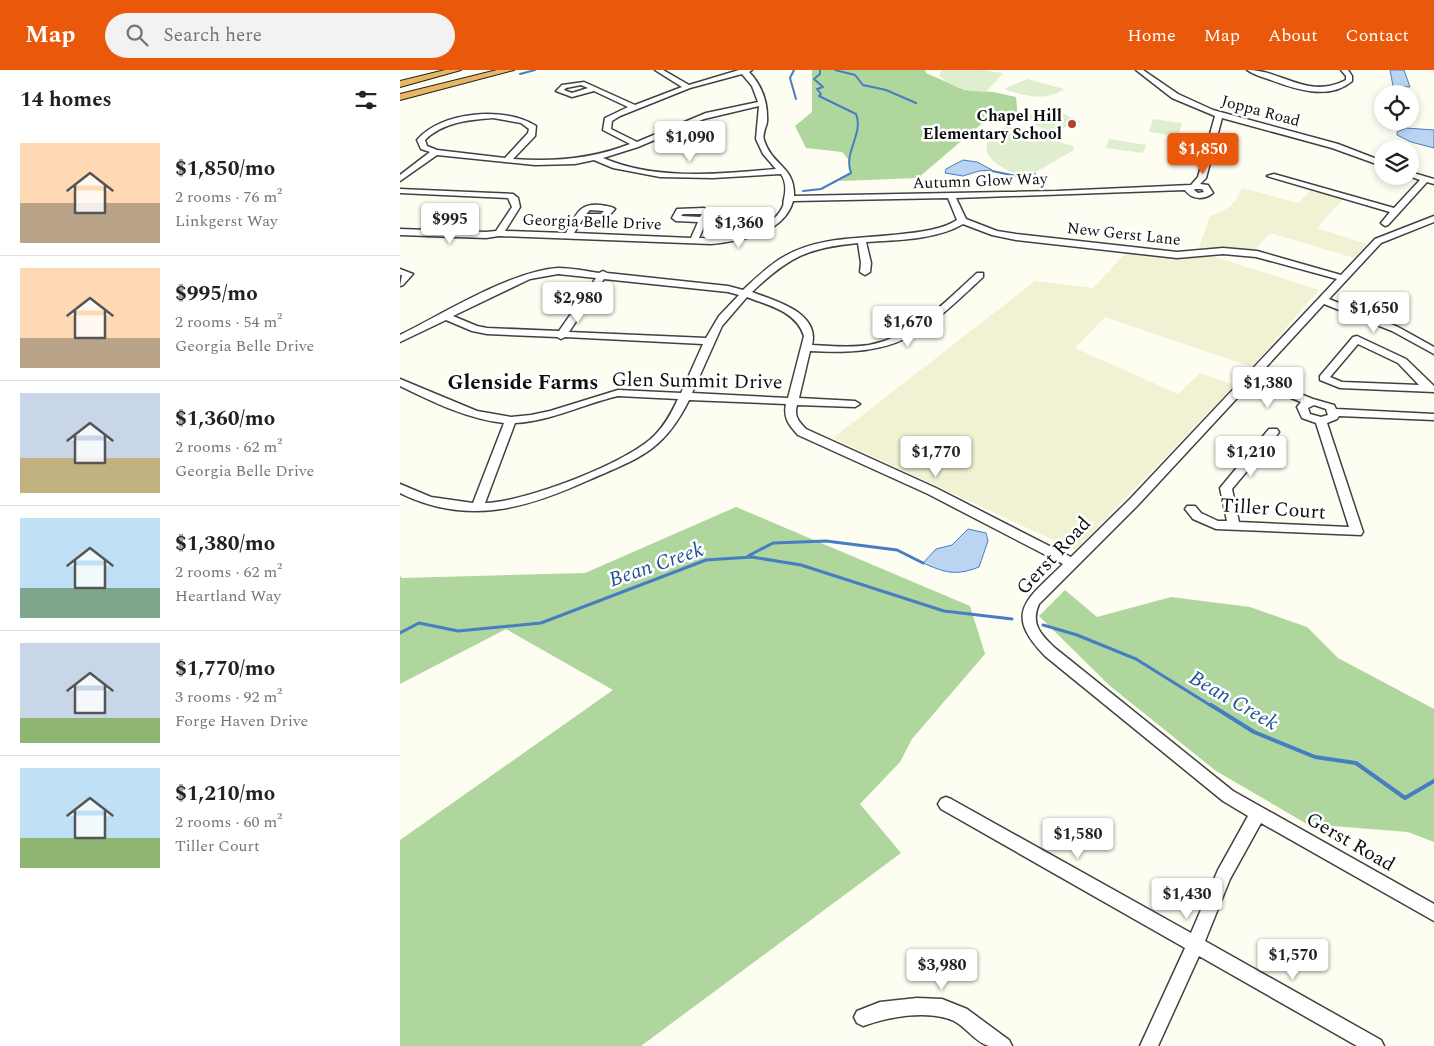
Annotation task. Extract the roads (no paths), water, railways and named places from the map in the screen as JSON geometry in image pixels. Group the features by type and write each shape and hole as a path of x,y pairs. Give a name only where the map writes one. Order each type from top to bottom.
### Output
{"highway":[{"path":"400,78 435,70"},
{"path":"400,84 456,70"},
{"path":"400,97 509,70"}],"street":[{"path":"658,70 688,87"},
{"path":"634,144 617,136 606,126 612,117 688,87 745,70 754,79 758,87 763,120 759,136 762,146 773,163 788,178 788,199"},
{"name":"Joppa Road","path":"1140,70 1182,100 1219,115 1335,146 1374,161"},
{"path":"1250,70 1293,85 1325,89 1338,87 1349,81 1349,76 1344,70"},
{"path":"593,89 634,107"},
{"path":"506,160 529,139 533,131 526,122 498,116 481,116 432,130 421,140 424,147 435,152 506,160 546,162 595,158 712,113 761,104"},
{"path":"1202,178 1205,187 1210,191 1206,195 1197,195 1192,188 1202,178 1219,115"},
{"path":"400,179 435,152"},
{"path":"595,158 619,169 650,174 757,174 783,171"},
{"path":"1271,176 1396,211"},
{"path":"1419,178 1434,182"},
{"path":"1385,224 1425,180"},
{"name":"Autumn Glow Way","path":"788,199 1192,188"},
{"path":"400,191 510,196 514,198 516,207 499,233"},
{"path":"400,488 434,503 478,506 522,502 618,463 645,448 664,433 709,341 724,315 793,254 814,247 917,236 953,226 962,221 951,196"},
{"name":"Georgia Belle Drive","path":"400,232 725,240 762,230 780,218 788,199"},
{"path":"568,236 581,216"},
{"name":"Gerst Road","path":"1434,218 1378,241 1248,381 1034,601 1028,616 1031,632 1050,652 1228,796 1434,913"},
{"path":"694,240 702,220"},
{"name":"New Gerst Lane","path":"962,221 1008,235 1177,255 1223,251 1257,254 1343,278"},
{"name":"Georgia Belle Drive","path":"400,226 492,230 499,233"},
{"path":"862,242 866,263 865,272"},
{"path":"400,339 497,290 527,278 558,271 603,274 747,294 772,302 790,310 798,317 806,327 809,336 792,401 790,417 806,436 932,491 1071,563"},
{"path":"400,272 408,274 400,283"},
{"path":"561,336 603,274"},
{"path":"806,348 853,349 890,343 910,334 933,318 980,275"},
{"path":"1322,300 1395,329 1419,340 1434,351"},
{"path":"445,316 475,329 561,336 709,341"},
{"path":"1357,339 1402,361 1431,389 1340,385 1324,378 1357,339"},
{"path":"1248,381 1311,402 1326,404 1333,412 1434,417"},
{"path":"1248,381 1302,410 1311,418 1321,421 1330,419 1333,412"},
{"name":"Glen Summit Drive","path":"400,382 466,413 484,419 510,422 533,420 597,398 618,394 855,404"},
{"path":"1302,410 1304,405 1311,402"},
{"name":"Tiller Court","path":"1191,509 1196,516 1216,525 1357,532 1321,421"},
{"path":"478,506 510,422"},
{"path":"1234,526 1226,488 1272,432"},
{"path":"946,804 1375,1046"},
{"path":"1148,1045 1176,989 1224,875 1258,813"},
{"path":"864,1017 889,1010 917,1006 942,1008 961,1015 1003,1046"}],"water":[{"path":"1390,70 1404,70 1409,85 1393,85"},
{"path":"1419,129 1434,130 1434,148 1419,144 1419,140 1407,140 1397,135 1397,132"},
{"path":"963,160 977,162 992,170 979,171 963,176 945,173 946,169"},
{"path":"968,529 986,533 988,541 979,567 964,572 951,572 923,563 936,549 952,545"}],"waterway":[{"path":"520,74 535,70"},
{"path":"794,70 790,78 796,99"},
{"path":"803,191 821,189 851,173 849,165 857,129 858,121 856,114 819,96 821,94 817,89 823,87 814,79 820,74 820,70"},
{"path":"835,70 855,75 863,85 886,90 916,103"},
{"path":"992,171 1016,176 1035,174"},
{"path":"748,556 773,543 826,541 897,550 923,563"},
{"name":"Bean Creek","path":"400,633 419,623 458,631 541,623 706,560 752,557 801,565 944,611 1012,619"},
{"name":"Bean Creek","path":"1043,625 1077,635 1136,659 1213,707"},
{"name":"Bean Creek","path":"1211,705 1254,732 1315,757 1356,763 1405,798 1434,781"}],"place":[{"name":"Chapel Hill Elementary School","path":"1072,124"}],"district":[{"name":"Glenside Farms","path":"523,382"}]}
